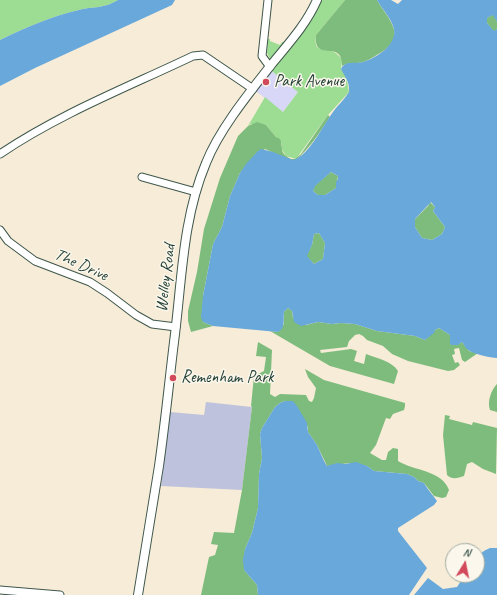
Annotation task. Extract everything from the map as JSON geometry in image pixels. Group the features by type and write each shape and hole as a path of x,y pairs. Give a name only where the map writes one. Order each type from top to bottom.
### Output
{"main road":[{"name":"Welley Road","path":"138,595 159,466 186,240 196,192 206,163 215,144 254,88 297,35 317,0"}],"street":[{"path":"268,0 262,56 270,67"},
{"path":"0,154 57,120 192,56 203,56 254,88"},
{"path":"142,177 196,192"},
{"name":"The Drive","path":"0,230 8,241 35,261 90,282 136,315 152,324 176,327"},
{"path":"0,590 60,595"}],"shaded area":[{"path":"269,69 298,92 283,112 253,89"},
{"path":"206,402 252,407 242,490 161,486 170,412 204,415"}],"green space":[{"path":"0,0 118,0 103,6 85,9 49,19 0,40"},
{"path":"317,0 345,0 316,35 316,44 318,48 334,52 342,59 341,69 346,75 349,92 328,115 296,159 286,156 281,148 282,144 266,125 251,124 248,126 265,97 283,112 298,92 269,69"},
{"path":"345,0 377,0 393,26 394,39 390,46 371,59 360,63 342,66 341,58 338,53 319,48 316,44 316,35"},
{"path":"494,14 497,22 497,29 494,32 487,23 487,18"},
{"path":"268,39 280,45 282,42 289,41 274,58 270,59 267,53"},
{"path":"328,115 330,117 319,134 296,160 289,160 265,149 240,173 230,196 222,227 213,244 203,296 203,322 213,326 191,332 188,321 188,311 197,272 204,229 220,178 238,136 248,126 257,122 266,125 276,137 280,139 284,154 291,159 295,159 301,154"},
{"path":"331,172 338,176 336,188 325,195 318,195 313,191 314,186"},
{"path":"430,202 435,207 433,211 445,227 442,234 432,240 422,238 415,227 415,219"},
{"path":"319,233 325,243 323,259 314,264 306,256 312,245 314,234"},
{"path":"288,308 292,311 293,318 306,325 318,322 332,324 355,324 377,331 415,336 425,340 439,328 450,335 450,343 459,344 462,342 469,351 478,353 465,362 462,360 459,348 454,349 455,354 452,355 455,363 458,362 460,365 454,370 448,371 408,361 392,354 383,346 367,340 359,334 355,335 349,341 347,347 320,350 321,353 351,349 357,351 354,361 364,364 366,354 384,360 398,371 394,384 330,366 270,331 278,332 284,324 284,312"},
{"path":"258,342 272,350 270,394 275,397 280,394 306,395 309,401 312,402 316,388 308,377 305,369 324,380 405,403 404,410 393,414 390,419 386,418 376,445 370,453 382,460 386,460 388,452 393,448 398,449 398,461 440,478 449,490 446,497 442,498 434,496 424,483 407,474 374,471 367,466 350,463 327,466 317,445 308,432 308,427 285,401 280,403 275,407 260,434 262,458 259,474 258,508 252,533 245,549 244,570 257,585 258,595 201,595 209,557 215,555 218,545 211,544 214,532 234,533 242,490 252,407 254,376 264,371 266,357 256,356"},
{"path":"497,384 497,412 490,410 489,400 491,393"},
{"path":"445,415 450,416 449,419 472,425 473,422 497,428 496,474 483,469 472,462 467,464 464,476 453,478 447,475 443,435"}],"water":[{"path":"118,0 175,0 172,5 35,68 0,86 0,40 49,19 85,9 103,6"},
{"path":"377,0 391,0 398,4 402,0 497,0 497,22 493,15 487,18 487,23 494,31 497,29 497,358 482,356 471,351 467,349 462,342 458,345 451,345 450,335 439,328 425,340 415,336 377,331 355,324 332,324 318,322 301,326 294,322 292,311 288,308 284,312 284,323 282,328 278,332 213,326 203,322 201,317 203,296 213,244 222,227 230,196 240,173 246,164 261,149 293,160 305,153 333,112 349,92 348,82 341,69 343,66 348,63 363,62 375,57 386,49 393,38 394,32 392,23","holes":["331,172 338,176 336,188 325,195 318,195 313,191 315,186","431,202 435,207 433,211 445,227 442,234 432,240 422,238 415,227 415,219","319,233 325,243 323,259 314,264 307,256 312,245 314,234"]},
{"path":"285,401 293,401 297,406 307,423 308,432 317,445 327,466 337,463 345,464 356,462 367,466 374,471 407,474 424,483 437,501 434,505 398,528 398,531 427,568 409,595 258,595 257,585 244,570 243,560 258,508 259,474 262,458 260,434 275,407"},
{"path":"497,548 497,595 414,595 428,578 443,589 457,587 460,583 485,583 485,550"}],"place":[{"name":"Park Avenue","path":"266,82"},
{"name":"Remenham Park","path":"173,378"}]}
